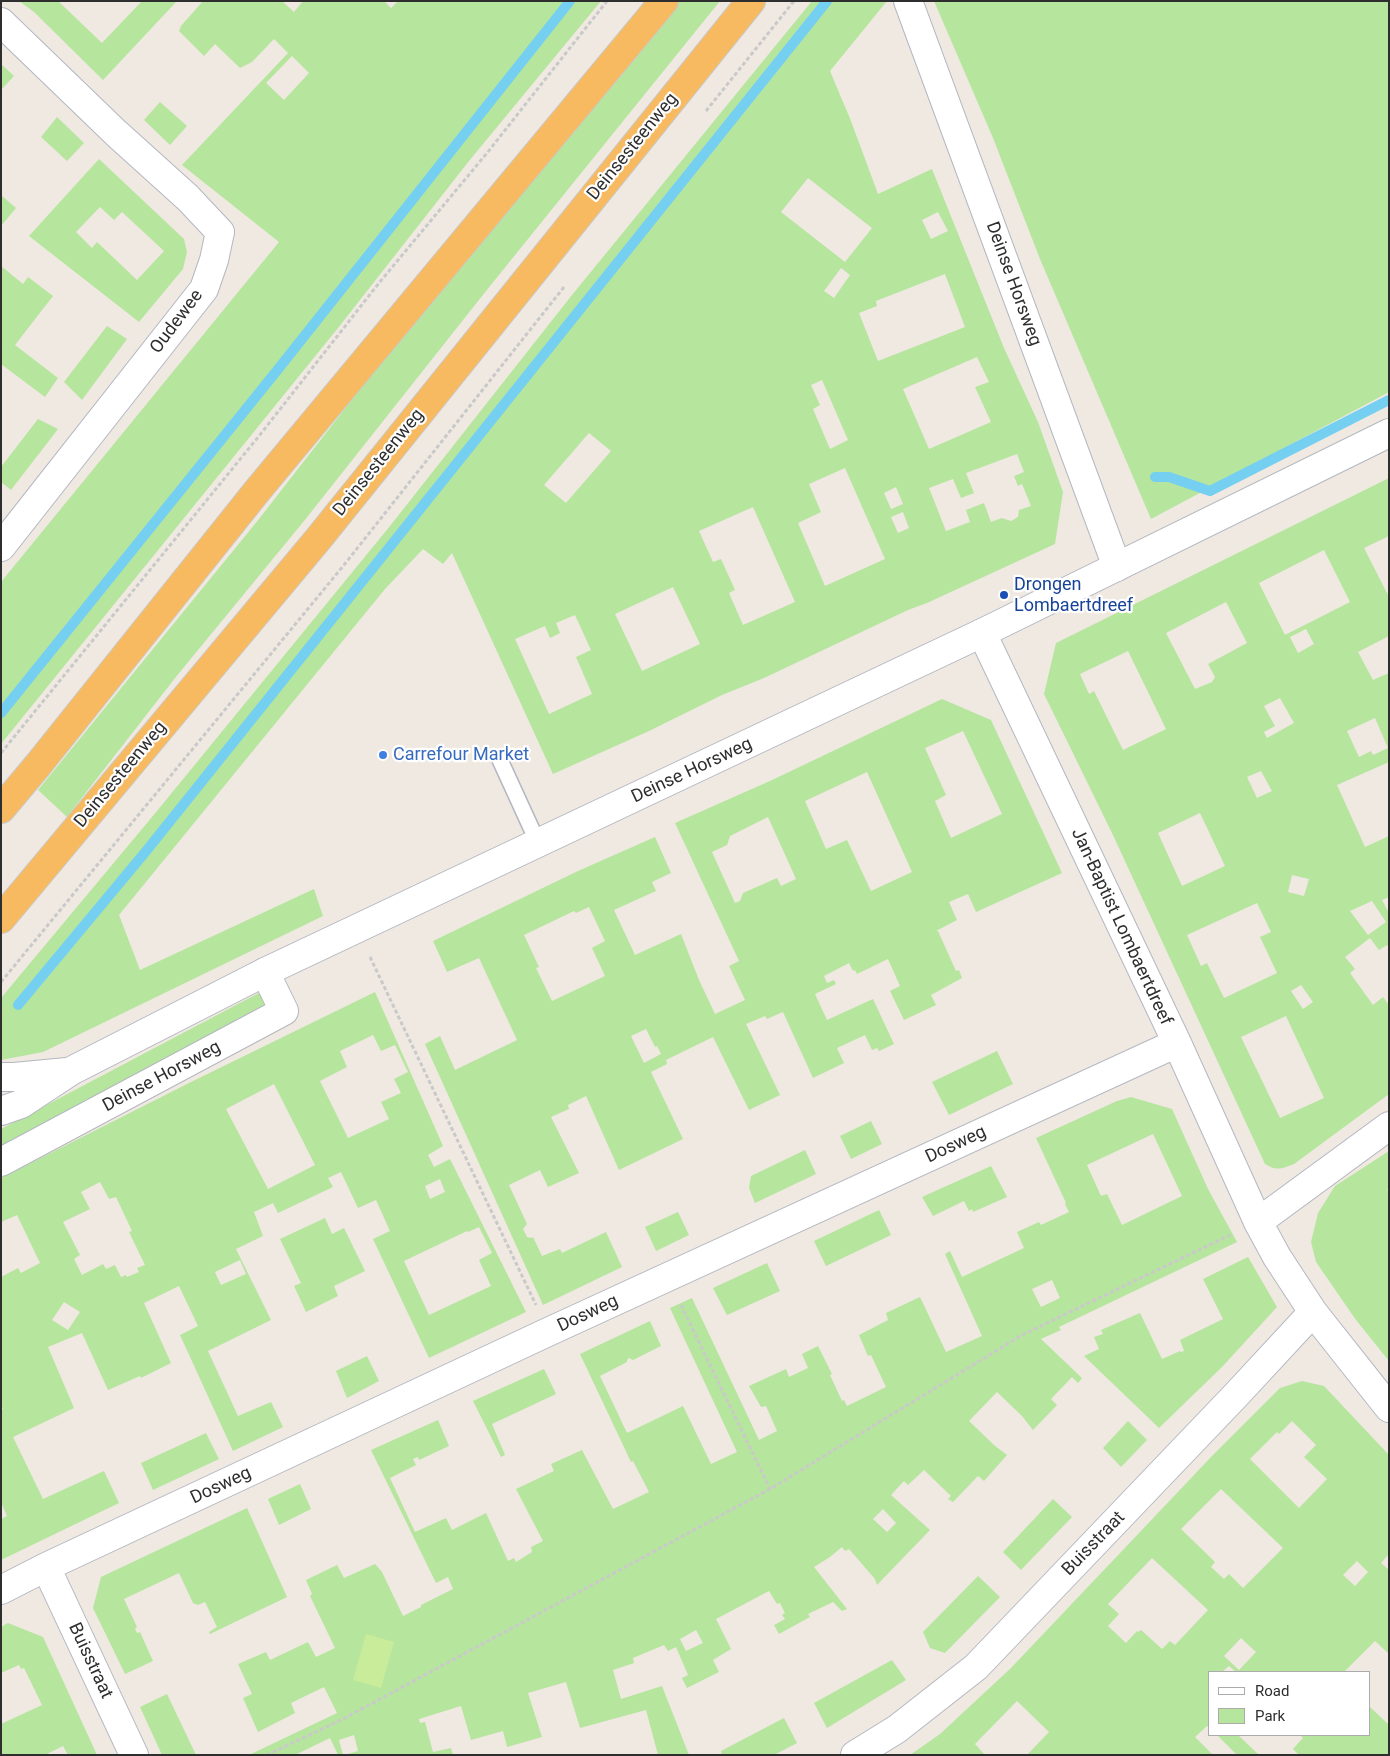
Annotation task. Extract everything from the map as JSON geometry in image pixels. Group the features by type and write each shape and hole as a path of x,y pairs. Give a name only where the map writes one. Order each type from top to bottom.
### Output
{"highway":[{"path":"1,808 38,765 256,491 664,1"},
{"name":"Deinsesteenweg","path":"1,919 319,538 751,1"}],"street":[{"name":"Deinse Horsweg","path":"908,1 1117,567"},
{"name":"Oudewee","path":"1,22 116,133 188,198 220,232 214,260 204,289 1,547"},
{"name":"Deinse Horsweg","path":"1,1111 22,1104 72,1071 266,972 982,633 1389,432"},
{"name":"Jan-Baptist Lombaertdreef","path":"982,633 1177,1043 1258,1222 1277,1257 1313,1312 1389,1408"},
{"name":"Deinse Horsweg","path":"1,1162 284,1011 266,972"},
{"name":"Dosweg","path":"1,1590 46,1567 548,1332 1177,1043"},
{"name":"Deinse Horsweg","path":"1,1077 72,1071"},
{"path":"1258,1222 1389,1126"},
{"name":"Buisstraat","path":"856,1755 898,1729 976,1667 1313,1312"},
{"name":"Buisstraat","path":"46,1567 134,1755"}],"lane":[{"path":"500,760 538,843"}],"path":[{"path":"1,753 259,436 379,283 487,153 607,1"},
{"path":"701,116 794,1"},
{"path":"1,982 344,565 564,286"},
{"path":"356,929 548,1332"},
{"path":"267,1755 344,1719 770,1489 1022,1334 1258,1222"},
{"path":"668,1278 770,1489"}],"green space":[{"path":"19,1 58,1 102,43 142,1 177,1 103,80 34,12"},
{"path":"203,1 282,1 294,12 303,1 384,1 391,8 398,1 601,1 469,161 338,328 1,744 1,582 279,242 182,165 288,53 274,39 252,62 240,68 215,44 204,56 179,31 181,26","holes":["292,56 309,73 284,100 266,83"]},
{"path":"677,1 720,1 486,291 304,521 175,678 67,817 38,790 259,519 448,276"},
{"path":"812,1 887,1 830,71 878,194 932,169 1004,348 1038,422 1063,492 1055,544 553,774 452,553 443,564 423,549 385,589 119,915 140,970 314,889 323,916 43,1052 1,1060 1,998 390,526 572,295","holes":["808,178 872,228 845,262 781,212","938,212 948,231 931,239 922,220","841,268 850,275 834,298 824,291","945,274 965,327 878,361 859,313 877,306 876,301","977,357 989,382 975,387 991,422 929,449 903,389","822,380 848,440 830,449 813,409 820,405 811,385","589,433 611,451 566,503 544,485","1017,454 1024,472 1014,476 1018,486 1022,484 1031,506 1019,510 1018,517 1011,521 1002,518 991,522 984,503 966,510 970,522 946,531 929,488 953,479 961,498 974,493 966,473","845,468 885,559 825,586 798,523 821,512 809,484","896,487 903,504 891,509 884,493","753,507 795,602 743,625 729,593 735,590 721,559 713,562 699,531","903,512 909,528 898,533 891,517","673,587 700,644 642,671 615,614","575,615 591,650 576,657 592,694 549,714 515,639 545,626 550,638 560,633 556,623"]},
{"path":"934,1 1389,1 1389,392 1151,519 1040,259 993,138"},
{"path":"1,64 14,76 1,90"},
{"path":"160,102 187,126 170,145 144,120"},
{"path":"57,117 84,143 67,161 41,137"},
{"path":"99,159 184,239 187,252 183,269 139,322 29,236","holes":["100,207 114,220 122,212 164,251 137,280 97,242 92,248 76,232"]},
{"path":"1,195 16,208 1,226"},
{"path":"1,266 23,284 28,277 53,296 15,345 58,378 45,397 1,364"},
{"path":"107,326 127,339 82,400 64,382"},
{"path":"38,419 58,429 11,490 1,482 1,467"},
{"path":"1389,478 1389,536 1364,548 1389,597 1389,636 1358,652 1373,680 1389,673 1389,762 1337,785 1365,847 1389,836 1389,897 1382,900 1389,913 1389,948 1387,945 1379,950 1370,938 1345,957 1355,969 1350,973 1373,1005 1383,997 1389,1005 1389,1094 1294,1164 1286,1167 1272,1168 1265,1164 1112,833 1044,694 1056,643","holes":["1324,550 1350,602 1285,635 1259,583","1226,602 1247,643 1208,664 1215,677 1212,682 1195,689 1166,633","1306,629 1314,644 1298,653 1290,637","1128,651 1166,729 1123,750 1094,691 1089,694 1080,674","1280,698 1294,723 1267,738 1264,732 1275,726 1264,706","1375,718 1388,748 1373,755 1371,751 1359,757 1347,731","1261,771 1272,791 1257,798 1247,777","1200,813 1225,866 1182,886 1158,833","1292,875 1309,879 1304,896 1288,892","1372,901 1386,922 1368,935 1350,911","1257,903 1271,932 1260,937 1277,973 1224,998 1207,963 1201,966 1187,935","1301,985 1313,1002 1303,1009 1291,991","1286,1016 1324,1098 1280,1118 1241,1037"]},
{"path":"942,699 991,720 1062,873 976,912 968,894 949,902 957,920 936,931 938,931 956,971 959,970 962,978 931,995 936,1005 904,1020 890,991 900,986 888,959 857,974 849,963 824,976 827,983 834,980 836,984 815,994 827,1020 873,999 894,1044 879,1051 877,1048 872,1050 865,1035 837,1048 844,1063 813,1078 783,1012 767,1019 765,1016 746,1024 780,1095 749,1110 713,1037 666,1060 667,1064 651,1072 683,1139 619,1170 586,1096 568,1105 569,1109 551,1117 579,1173 548,1187 540,1170 509,1185 527,1224 523,1229 527,1237 533,1237 542,1256 560,1249 562,1253 606,1232 622,1267 543,1305 425,1044 440,1036 455,1070 517,1040 479,958 447,972 433,941 578,871 655,837 671,873 652,882 656,891 614,910 635,955 681,934 715,1014 745,1000 729,966 739,961 675,823 770,781","holes":["963,731 1002,814 951,838 935,801 946,795 925,748","867,772 912,872 871,891 847,840 826,849 805,801","768,817 796,879 781,886 777,878 743,893 740,901 735,903 712,852 727,845 730,836","589,907 605,941 592,948 605,976 552,1001 536,968 539,967 524,935 574,911 576,913","646,1029 655,1047 657,1046 661,1054 644,1063 631,1036"]},
{"path":"272,986 284,1011 1,1162 1,1129"},
{"path":"375,992 443,1146 428,1155 434,1167 450,1159 526,1312 429,1358 373,1239 390,1231 376,1200 358,1208 341,1172 328,1178 333,1187 278,1213 273,1203 254,1212 263,1236 236,1249 271,1320 208,1351 238,1416 271,1402 283,1427 233,1451 180,1335 198,1326 179,1286 144,1303 171,1363 141,1378 140,1376 108,1390 82,1333 48,1347 74,1408 13,1437 43,1499 104,1471 119,1503 1,1560 1,1519 7,1516 1,1502 1,1410 3,1409 1,1404 1,1277 18,1268 21,1273 40,1263 17,1215 1,1222 1,1178","holes":["373,1035 381,1051 395,1045 408,1072 394,1079 401,1093 381,1102 389,1119 348,1138 320,1081 347,1067 340,1051","274,1084 315,1165 268,1189 226,1109","440,1179 445,1192 430,1199 425,1186","100,1182 109,1199 116,1197 132,1231 129,1232 145,1265 137,1268 139,1272 127,1277 126,1275 121,1277 115,1265 106,1269 103,1264 82,1275 74,1259 80,1255 63,1222 90,1209 81,1192","479,1227 492,1253 479,1260 491,1286 429,1315 404,1261","240,1260 246,1274 221,1285 215,1272","64,1302 80,1312 68,1330 52,1320"]},
{"path":"997,1051 1013,1084 949,1115 932,1082"},
{"path":"1131,1097 1172,1109 1208,1189 1237,1242 1059,1327 1061,1330 1041,1339 1082,1378 1078,1383 1072,1377 1051,1399 1057,1405 1033,1430 1022,1416 997,1392 969,1421 1007,1455 984,1481 978,1476 953,1502 948,1499 951,1496 924,1470 908,1485 904,1481 891,1495 930,1530 877,1585 875,1579 849,1549 845,1551 842,1547 814,1567 847,1609 842,1611 833,1602 808,1614 810,1617 779,1634 774,1625 785,1619 782,1615 785,1613 780,1603 777,1604 769,1591 716,1619 731,1649 713,1660 719,1672 687,1688 682,1678 688,1675 676,1647 668,1651 664,1645 633,1658 634,1663 613,1670 621,1699 662,1686 689,1755 658,1755 646,1710 580,1728 566,1682 528,1693 542,1737 507,1747 503,1731 471,1740 461,1706 419,1719 420,1723 425,1722 433,1752 451,1748 453,1755 345,1755 358,1751 354,1735 339,1740 343,1755 338,1755 330,1738 295,1755 249,1755 337,1713 324,1687 291,1703 295,1713 258,1732 243,1698 252,1694 238,1664 266,1652 270,1660 308,1642 316,1657 335,1648 310,1596 312,1594 306,1580 337,1565 344,1578 375,1564 382,1572 403,1616 453,1589 448,1577 436,1583 371,1450 438,1420 449,1446 419,1460 418,1457 413,1459 416,1465 390,1478 415,1532 446,1518 452,1530 486,1513 508,1561 514,1558 516,1562 532,1552 531,1547 543,1541 516,1489 554,1471 551,1464 582,1450 613,1509 649,1492 633,1461 631,1462 580,1354 650,1321 661,1346 633,1360 629,1358 627,1362 600,1376 627,1433 683,1406 711,1464 737,1452 670,1308 692,1298 759,1440 777,1431 766,1406 761,1407 749,1386 786,1369 789,1377 808,1368 802,1354 818,1346 832,1374 830,1375 842,1401 844,1400 847,1406 886,1387 871,1355 868,1356 859,1335 888,1320 886,1313 920,1297 946,1352 982,1336 945,1254 950,1251 962,1277 1024,1248 1017,1232 1039,1222 1041,1225 1069,1212 1036,1138 1117,1101","holes":["1153,1134 1182,1196 1122,1225 1107,1194 1101,1196 1087,1165","1052,1280 1060,1298 1041,1307 1032,1289","883,1509 896,1523 887,1532 873,1519","696,1630 703,1643 686,1651 680,1639"]},
{"path":"871,1121 882,1144 851,1159 840,1136"},
{"path":"805,1150 816,1174 755,1203 749,1188 751,1176"},
{"path":"1389,1151 1389,1188 1387,1189 1389,1192 1389,1361 1356,1320 1316,1262 1311,1242 1318,1213 1335,1186"},
{"path":"991,1166 1007,1197 973,1212 972,1209 969,1211 964,1201 933,1216 922,1197"},
{"path":"879,1210 891,1235 826,1266 814,1241"},
{"path":"678,1212 689,1235 656,1251 645,1227"},
{"path":"325,1218 332,1234 344,1228 365,1271 334,1286 338,1296 306,1312 294,1286 301,1283 280,1239"},
{"path":"1248,1257 1277,1307 1222,1367 1159,1428 1084,1356 1099,1349 1094,1337 1103,1334 1101,1330 1140,1313 1162,1359 1184,1351 1180,1340 1223,1319 1203,1279"},
{"path":"767,1263 780,1291 727,1315 713,1288"},
{"path":"367,1356 379,1381 347,1398 336,1371"},
{"path":"544,1369 556,1394 492,1424 505,1455 501,1457 473,1401"},
{"path":"1302,1381 1324,1386 1389,1455 1389,1554 1381,1563 1389,1570 1389,1654 1375,1641 1345,1671 1235,1671 1229,1666 1223,1671 1208,1671 1208,1726 1195,1737 1213,1755 1027,1755 1049,1732 1017,1701 975,1744 985,1755 910,1755 940,1734 1011,1668 1212,1456 1280,1388","holes":["1292,1421 1316,1445 1304,1457 1327,1479 1299,1508 1250,1459 1277,1432 1279,1434","1221,1489 1283,1548 1243,1588 1229,1574 1224,1579 1211,1567 1215,1562 1181,1529","1152,1558 1208,1610 1175,1645 1170,1641 1162,1649 1141,1630 1137,1631 1126,1643 1108,1626 1119,1614 1108,1604","1357,1561 1368,1572 1355,1586 1343,1575","1241,1638 1256,1652 1239,1670 1224,1656"]},
{"path":"1128,1421 1147,1440 1121,1467 1103,1448"},
{"path":"206,1433 219,1459 153,1490 141,1463"},
{"path":"300,1484 311,1509 279,1525 268,1499"},
{"path":"1053,1499 1072,1517 1021,1570 1003,1552"},
{"path":"247,1508 287,1597 210,1634 209,1632 217,1627 205,1602 198,1605 193,1603 179,1573 124,1599 137,1627 135,1629 137,1633 140,1632 153,1661 125,1674 93,1608 101,1577"},
{"path":"978,1576 1000,1597 945,1653 930,1648 923,1632"},
{"path":"8,1623 43,1637 97,1755 68,1755 63,1746 45,1755 1,1755 1,1724 42,1705 24,1668 21,1669 19,1665 1,1673 1,1627"},
{"path":"366,1634 394,1642 381,1688 353,1680"},
{"path":"892,1660 906,1680 827,1728 814,1703"},
{"path":"167,1694 196,1755 162,1755 140,1707"},
{"path":"1370,1707 1389,1723 1389,1755 1299,1755 1293,1749 1303,1738 1301,1736 1370,1736"},
{"path":"784,1718 797,1743 774,1755 722,1755 721,1751"},
{"path":"1218,1736 1239,1736 1259,1755 1237,1755"}],"waterway":[{"path":"1,713 279,368 570,1"},
{"path":"18,1005 147,850 827,1"},
{"path":"1155,477 1169,477 1210,491 1389,400"}],"place":[{"name":"Drongen Lombaertdreef","path":"1004,595"},
{"name":"Carrefour Market","path":"383,755"}]}
